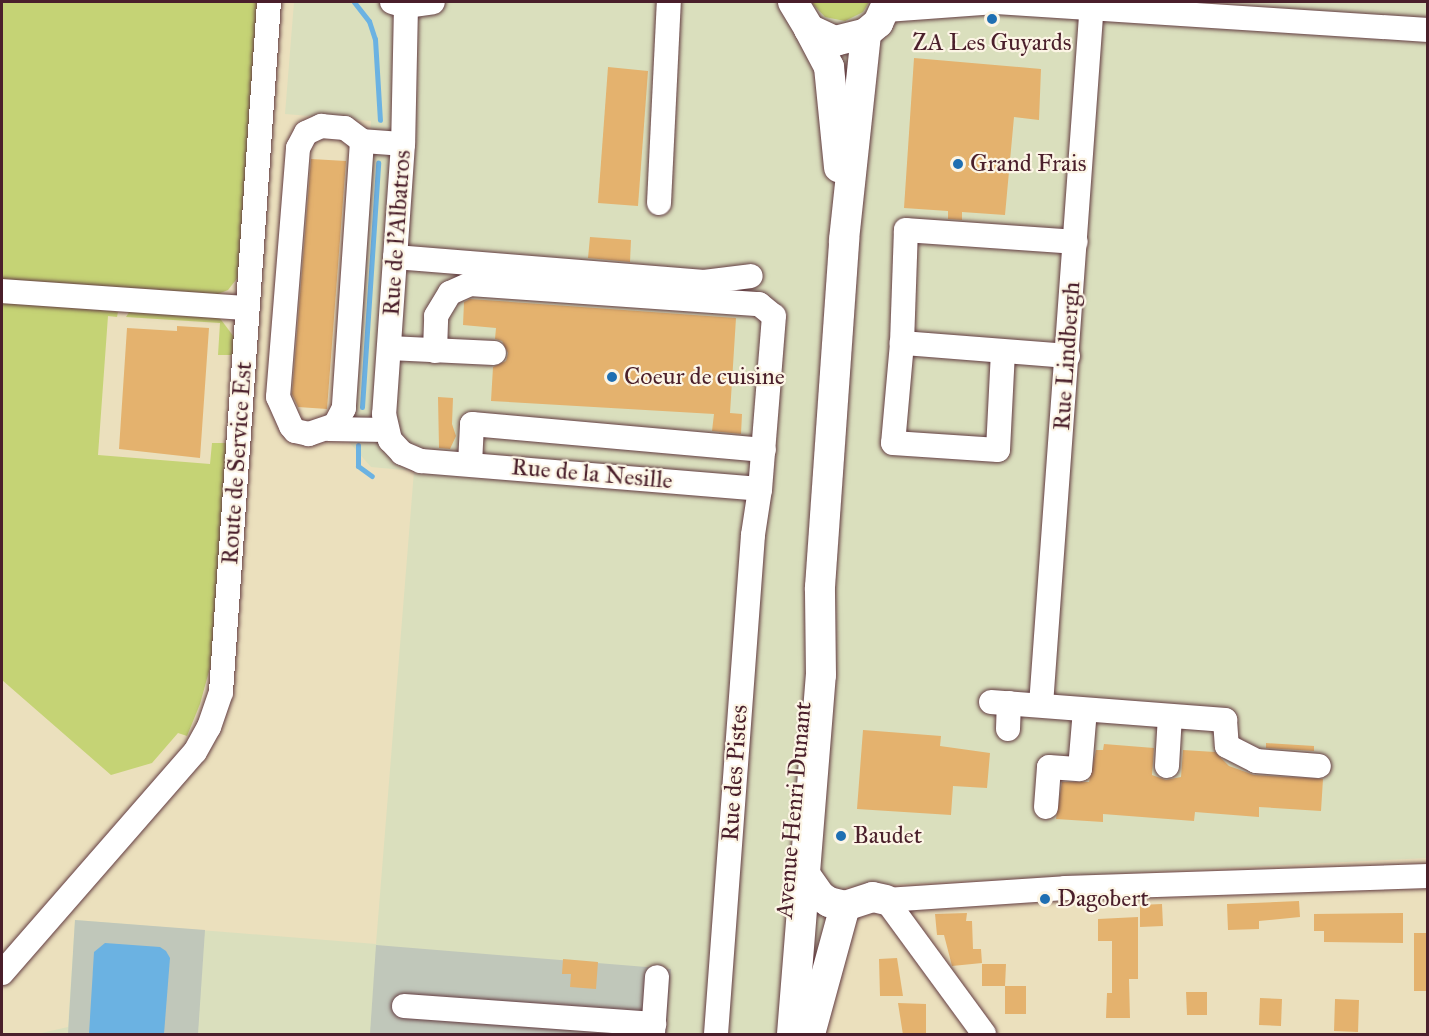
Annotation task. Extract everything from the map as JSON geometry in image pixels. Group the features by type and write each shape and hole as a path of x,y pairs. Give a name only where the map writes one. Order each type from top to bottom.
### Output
{"main road":[{"name":"Avenue Henri Dunant","path":"793,2 829,67 844,240"},
{"path":"809,29 835,41 866,33 887,6"},
{"name":"Avenue Henri Dunant","path":"792,1035 821,675 820,587 844,240 866,33"},
{"name":"Avenue Henri Dunant","path":"776,1035 805,677 820,587"},
{"path":"804,873 820,896 845,906 873,897 886,900"},
{"path":"810,1035 845,906"}],"street":[{"name":"Route de Service Est","path":"2,973 195,752 209,727 221,692 269,2"},
{"path":"399,4 433,2"},
{"path":"659,203 669,2"},
{"path":"887,6 995,2 1161,6 1428,30"},
{"name":"Rue de l'Albatros","path":"386,430 389,348 404,144 399,4"},
{"name":"Rue Lindbergh","path":"1041,705 1092,4"},
{"path":"386,430 329,429 309,434 295,431 283,413 278,397 296,154 306,133 321,126 345,128 362,141 404,144"},
{"path":"329,429 342,418 344,408 362,141"},
{"path":"1003,352 998,450 893,443 902,343 906,230 1076,242"},
{"path":"395,258 704,282 751,276"},
{"name":"Rue des Pistes","path":"435,351 436,316 450,293 470,284 759,304 774,316 716,1034"},
{"path":"2,291 247,308"},
{"path":"902,343 1068,356"},
{"path":"389,348 494,353"},
{"path":"470,464 472,424 764,450"},
{"name":"Rue de la Nesille","path":"386,430 402,453 421,461 470,464 758,500"},
{"path":"1008,729 1000,703 1225,720 1227,746 1256,761 1319,766"},
{"path":"1046,807 1049,767 1080,769 1085,710"},
{"path":"1167,766 1170,716"},
{"path":"886,900 1054,888 1428,876"},
{"path":"886,900 984,1035"},
{"path":"404,1006 654,1029 657,977"}],"shaded area":[{"path":"294,2 1427,2 1427,858 845,887 814,1034 37,1034 68,1027 75,920 376,944 414,471 371,467 348,441 371,121 285,114"},
{"path":"75,920 205,930 198,1034 68,1034"},
{"path":"376,945 671,969 666,1034 370,1034"}],"green space":[{"path":"2,2 261,2 239,276 228,290 213,296 2,283"},
{"path":"811,2 869,2 863,12 845,21 825,17"},
{"path":"2,299 118,312 117,317 108,316 98,455 210,464 212,443 229,443 211,664 200,704 187,736 178,733 152,763 111,775 2,680"},
{"path":"131,309 219,317 234,337 233,355 218,355 220,323 126,317"}],"water":[{"path":"105,943 160,947 166,951 170,958 164,1034 89,1034 94,952"}],"building":[{"name":"Grand Frais","path":"914,58 1041,69 1039,120 1014,117 1005,215 962,212 962,220 948,219 948,211 904,208"},
{"path":"608,67 648,71 638,206 598,203"},
{"path":"311,159 346,161 327,409 298,407 292,394"},
{"path":"590,237 631,240 630,262 588,258"},
{"name":"Coeur de cuisine","path":"470,299 736,318 730,413 742,414 741,434 712,431 714,414 491,401 493,367 506,361 508,353 502,341 495,339 496,328 463,325 464,302"},
{"path":"177,326 209,328 200,458 119,449 127,328 177,331"},
{"path":"438,397 453,398 452,424 456,436 450,449 439,448"},
{"path":"863,730 941,736 940,746 990,753 987,788 953,786 951,815 857,809"},
{"path":"1266,743 1314,746 1314,751 1266,748"},
{"path":"1104,744 1154,748 1152,775 1166,780 1181,777 1183,750 1215,752 1229,766 1254,775 1323,779 1321,811 1259,807 1259,817 1195,812 1194,821 1103,814 1103,822 1056,819 1062,782 1089,782 1096,750 1103,750"},
{"path":"1299,901 1300,917 1259,921 1259,929 1228,930 1227,904"},
{"path":"1162,904 1163,926 1140,927 1140,905"},
{"path":"967,913 966,921 972,921 973,949 981,949 982,963 952,966 944,935 937,935 935,914"},
{"path":"1403,913 1403,943 1324,942 1324,931 1314,931 1314,914"},
{"path":"1138,917 1138,979 1129,979 1130,1018 1106,1018 1107,993 1112,993 1112,941 1098,941 1098,919"},
{"path":"1414,933 1428,933 1428,991 1414,991"},
{"path":"897,958 903,996 880,996 879,959"},
{"path":"563,959 598,962 596,989 570,987 571,974 562,974"},
{"path":"982,964 1006,964 1005,986 982,986"},
{"path":"1005,986 1026,986 1026,1014 1005,1014"},
{"path":"1186,992 1207,992 1207,1015 1187,1015"},
{"path":"1260,998 1282,999 1281,1026 1259,1025"},
{"path":"1335,999 1359,1000 1358,1032 1334,1031"},
{"path":"898,1003 926,1004 926,1035 903,1035"}],"waterway":[{"path":"354,2 369,21 375,39 380,120"},
{"path":"362,407 378,163"},
{"path":"358,445 358,466 372,476"}],"place":[{"name":"ZA Les Guyards","path":"992,19"},
{"name":"Grand Frais","path":"958,164"},
{"name":"Coeur de cuisine","path":"612,377"},
{"name":"Baudet","path":"841,836"},
{"name":"Dagobert","path":"1045,899"}]}
